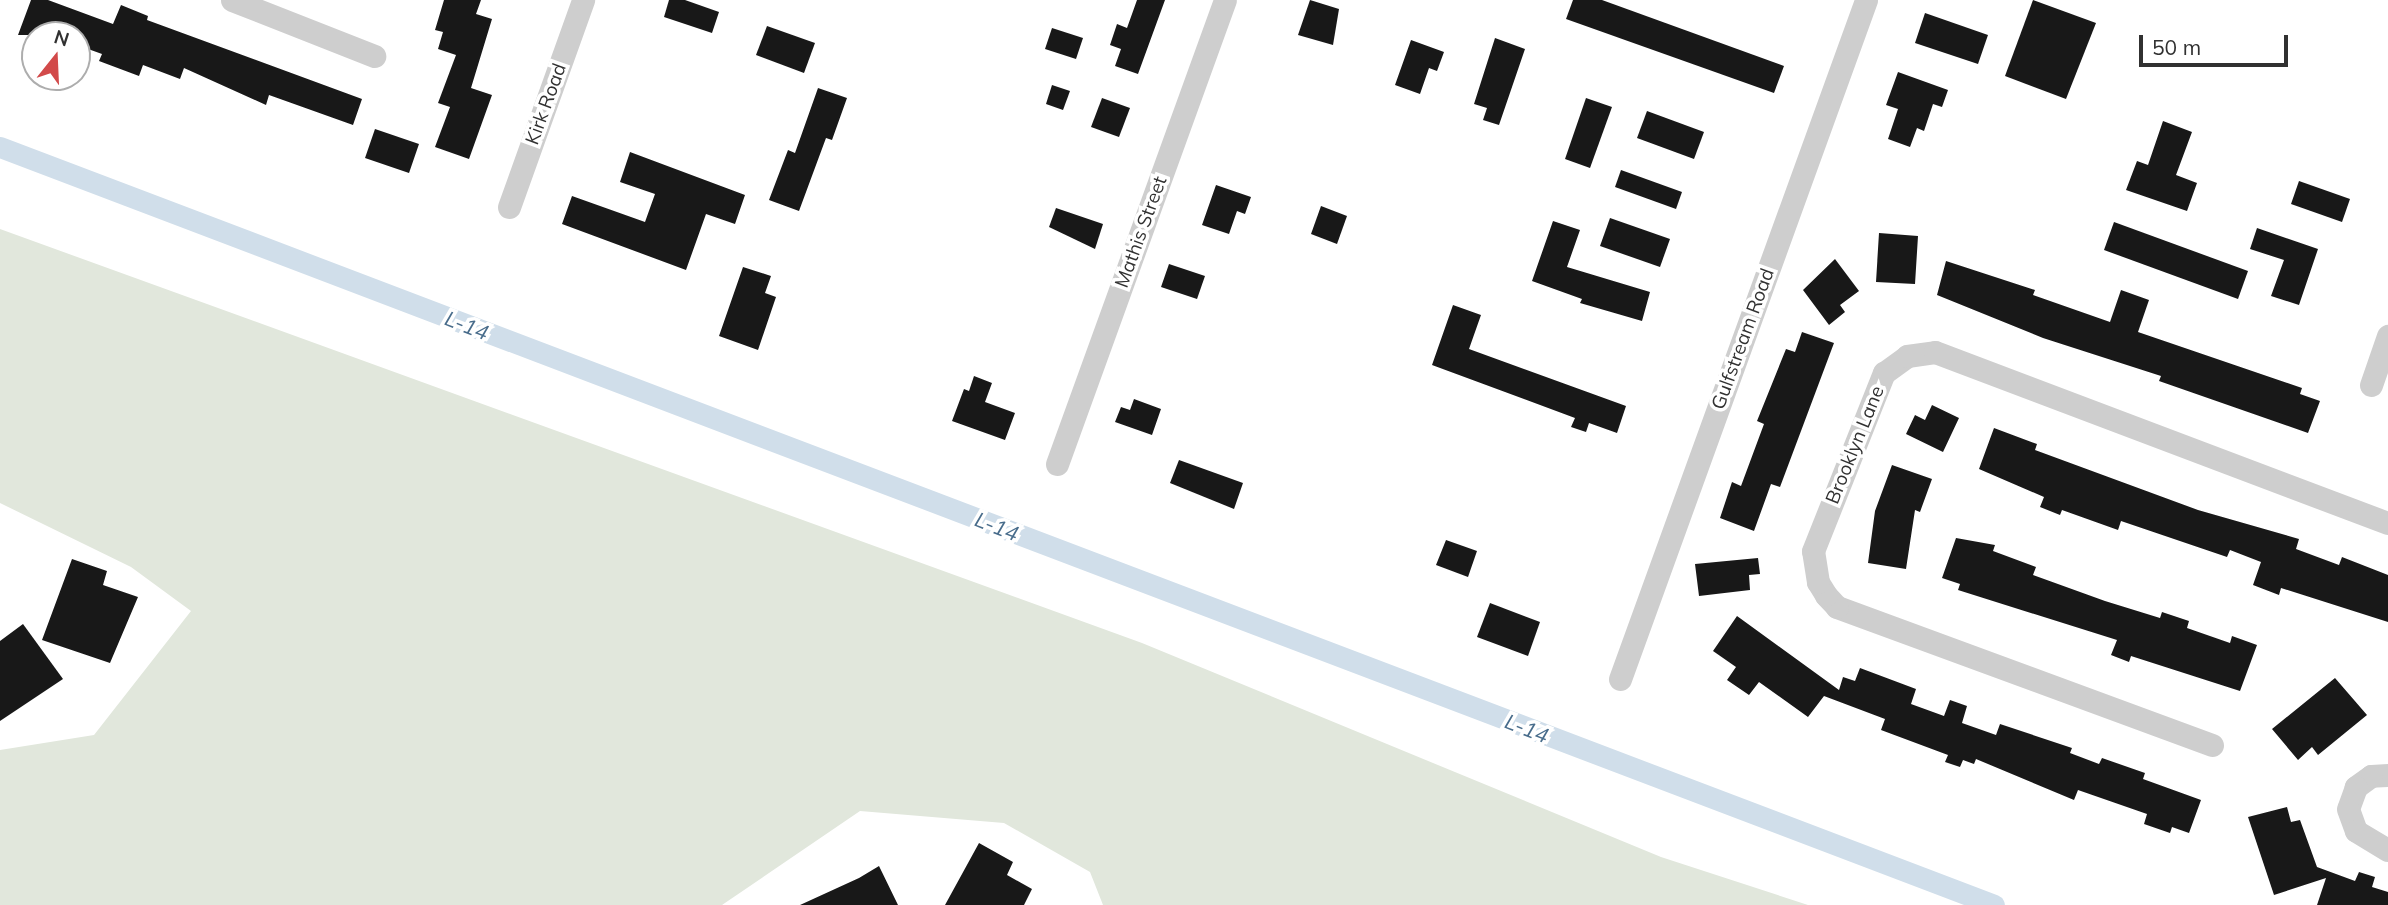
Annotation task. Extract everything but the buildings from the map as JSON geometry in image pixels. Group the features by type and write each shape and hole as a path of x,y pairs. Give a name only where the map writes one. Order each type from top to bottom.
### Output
{"street":[{"path":"232,0 274,8 374,56"},
{"name":"Kirk Road","path":"509,207 583,0"},
{"name":"Mathis Street","path":"1057,464 1224,0"},
{"name":"Gulfstream Road","path":"1620,679 1866,0"},
{"path":"2371,385 2388,336"},
{"name":"Brooklyn Lane","path":"2212,745 1837,607 1826,596 1818,582 1813,551 1884,373 1907,356 1935,352 2388,523"},
{"path":"2388,775 2371,776 2356,787 2348,809 2356,831 2388,850"}],"shaded area":[{"path":"0,229 1142,643 1661,857 1808,905 1103,905 1090,872 1004,823 860,811 722,905 0,905 0,750 94,735 191,611 131,567 0,503"}],"waterway":[{"name":"L-14","path":"0,147 1994,905"}]}
